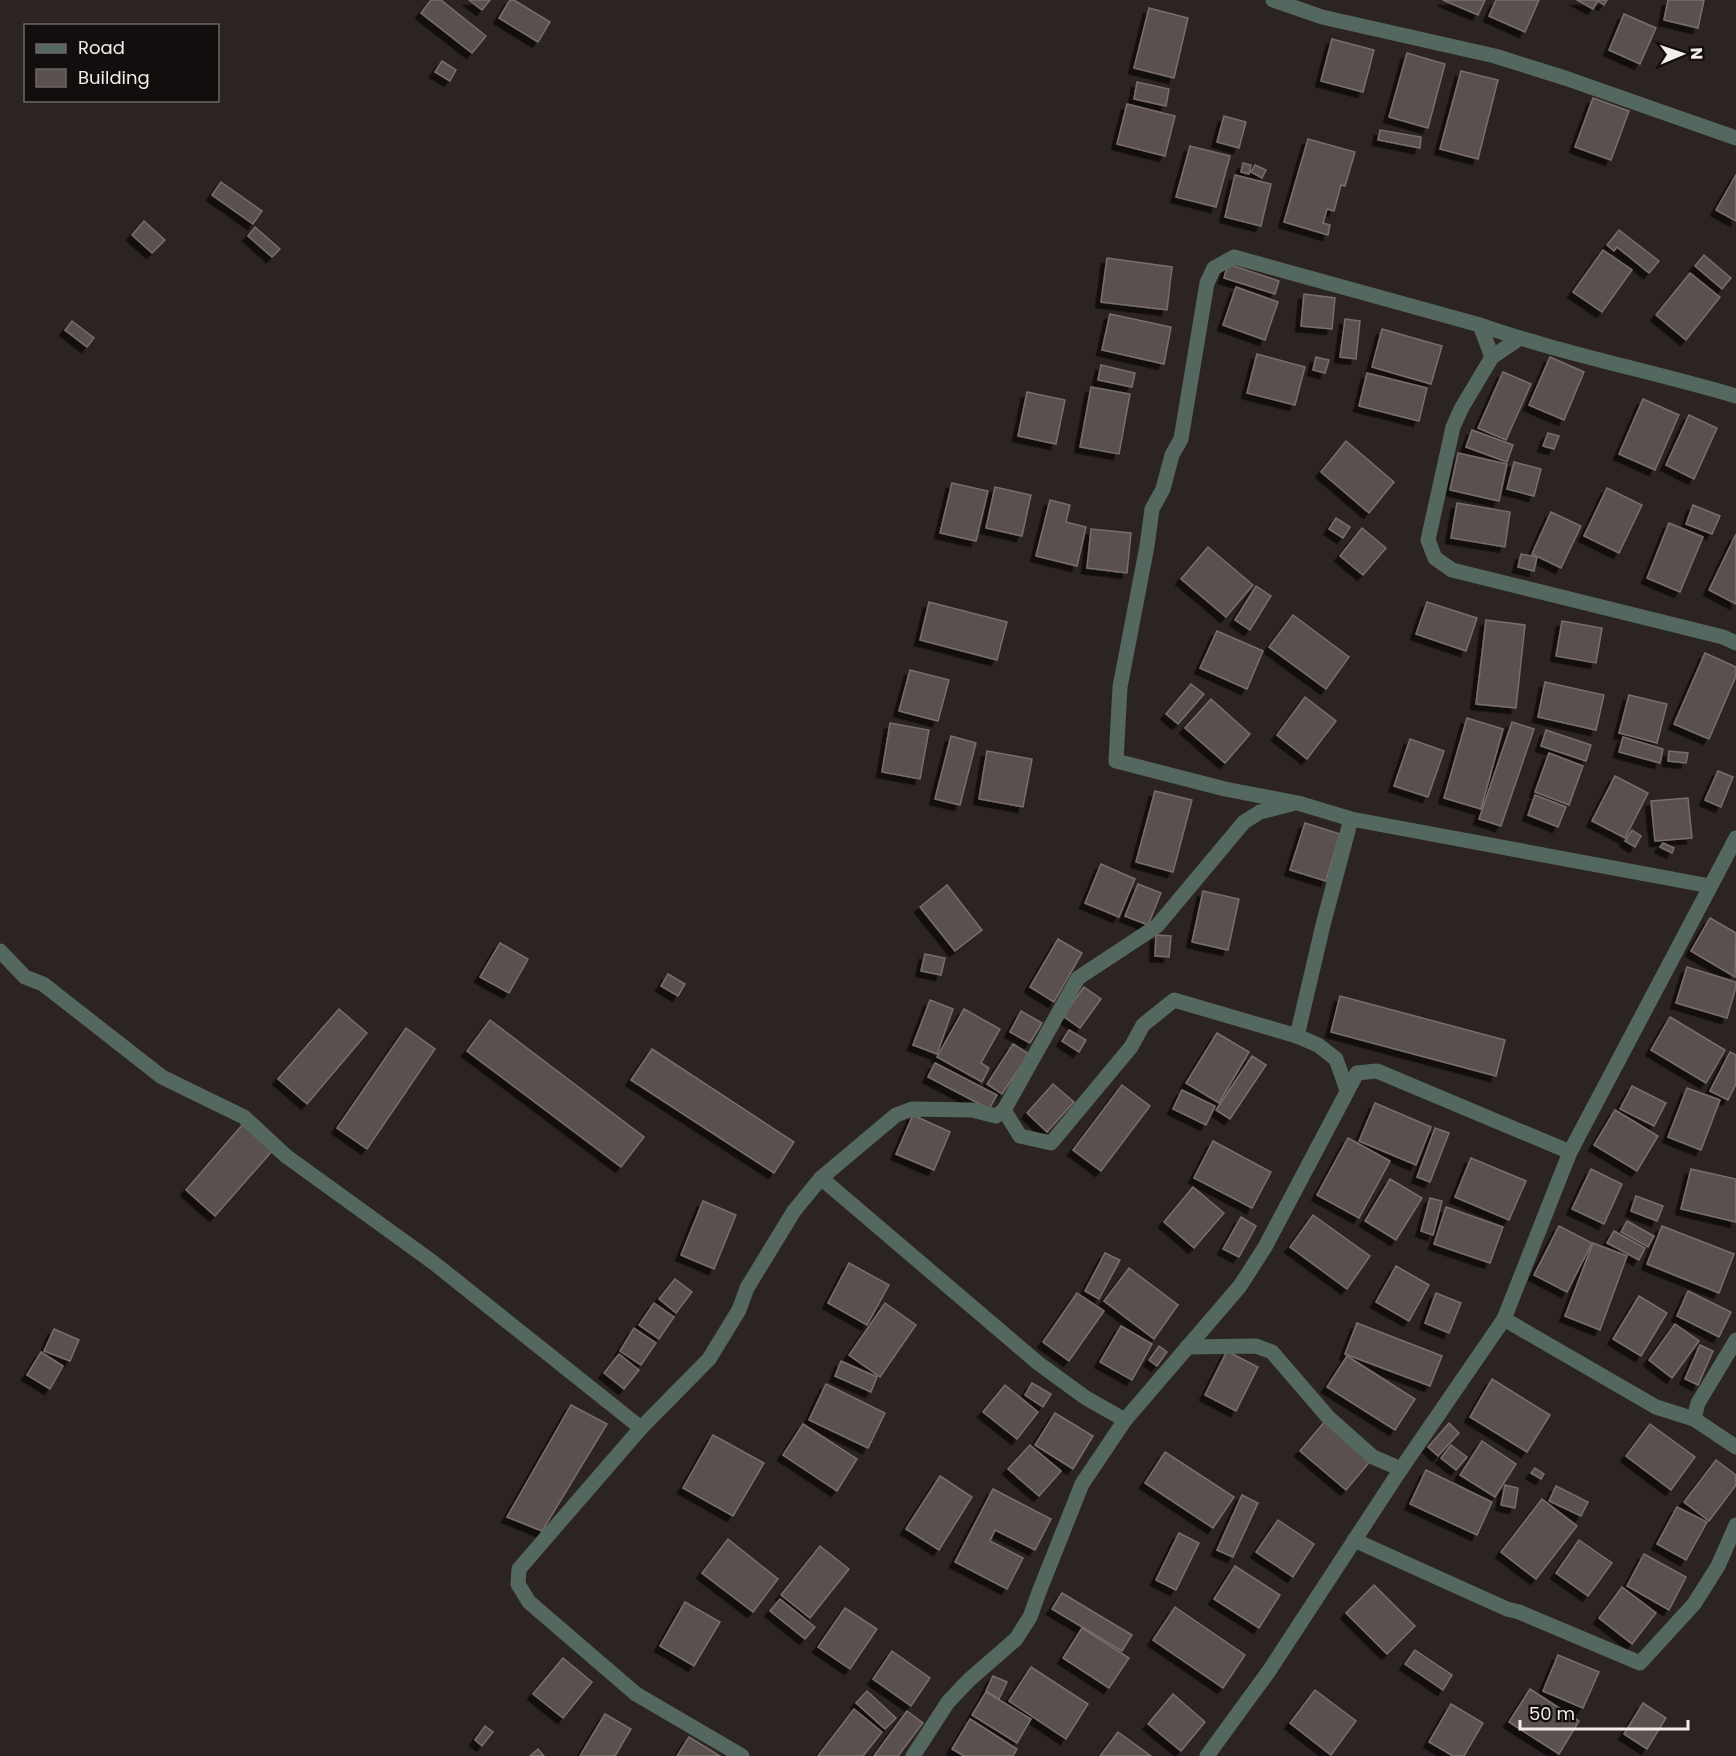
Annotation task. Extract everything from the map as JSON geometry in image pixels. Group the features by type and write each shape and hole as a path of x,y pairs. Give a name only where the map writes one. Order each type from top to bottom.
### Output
{"street":[{"path":"1273,0 1322,17 1495,56 1736,138"},
{"path":"1710,886 1351,819 1298,803 1225,789 1116,762 1120,687 1148,546 1152,509 1163,489 1172,455 1181,439 1207,283 1214,268 1234,257 1480,325 1520,339 1736,396"},
{"path":"1480,325 1492,357"},
{"path":"1520,339 1492,357 1453,427 1428,540 1435,558 1452,570 1723,637 1736,643"},
{"path":"742,1756 636,1694 529,1602 518,1584 519,1569 641,1428 709,1359 739,1310 747,1288 794,1211 821,1178 896,1114 912,1109 972,1110 996,1116 1004,1110 1078,978 1157,926 1244,822 1260,812 1298,803"},
{"path":"1297,1036 1351,819"},
{"path":"1207,1756 1269,1671 1401,1469 1504,1319 1570,1152 1736,837"},
{"path":"0,951 25,977 43,984 162,1077 244,1117 286,1156 434,1263 641,1428"},
{"path":"1004,1110 1020,1136 1051,1143 1131,1047 1143,1025 1174,1000 1297,1036 1318,1045 1336,1059 1347,1090"},
{"path":"913,1756 948,1702 969,1680 1016,1639 1030,1617 1082,1484 1125,1420 1240,1286 1265,1247 1357,1073 1377,1071 1570,1152"},
{"path":"821,1178 1038,1363 1086,1398 1125,1420"},
{"path":"1504,1319 1656,1407 1694,1419 1736,1447"},
{"path":"1694,1419 1698,1403 1736,1340"},
{"path":"1187,1347 1256,1346 1272,1352 1328,1418 1373,1457 1401,1469"},
{"path":"1354,1540 1507,1609 1640,1663 1694,1604 1718,1566 1736,1525"}],"building":[{"path":"431,0 441,0 486,36 472,53 421,13"},
{"path":"469,0 490,0 482,10"},
{"path":"510,0 514,0 550,22 538,42 499,18"},
{"path":"1443,0 1485,0 1478,15"},
{"path":"1496,0 1539,0 1525,32 1489,16"},
{"path":"1577,0 1607,0 1604,5 1598,1 1593,9"},
{"path":"1668,0 1704,0 1698,28 1664,20"},
{"path":"1149,8 1188,18 1174,78 1134,68"},
{"path":"1624,14 1656,28 1640,64 1609,50"},
{"path":"1332,39 1374,50 1363,92 1321,81"},
{"path":"1407,53 1445,64 1428,128 1389,117"},
{"path":"442,61 456,70 450,81 435,72"},
{"path":"1461,71 1498,80 1478,159 1440,149"},
{"path":"1137,82 1169,89 1166,106 1134,99"},
{"path":"1593,98 1629,111 1611,160 1575,147"},
{"path":"1127,104 1175,116 1165,156 1117,144"},
{"path":"1224,116 1246,122 1239,148 1217,142"},
{"path":"1380,130 1421,137 1420,148 1378,140"},
{"path":"1308,139 1355,152 1345,186 1341,185 1334,211 1327,209 1323,223 1330,225 1328,235 1284,222"},
{"path":"1190,146 1230,156 1216,207 1176,197"},
{"path":"1243,163 1251,165 1249,174 1241,172"},
{"path":"1255,165 1266,170 1262,178 1251,172"},
{"path":"1235,175 1271,184 1261,226 1225,217"},
{"path":"1736,175 1736,221 1716,210"},
{"path":"221,182 262,211 253,224 212,195"},
{"path":"144,221 165,240 152,253 132,235"},
{"path":"255,227 280,249 272,257 248,236"},
{"path":"1619,230 1659,261 1649,273 1617,247 1614,251 1607,245"},
{"path":"1603,250 1632,270 1602,312 1573,292"},
{"path":"1704,255 1731,278 1722,289 1695,266"},
{"path":"1107,258 1172,267 1167,310 1101,302"},
{"path":"1228,264 1279,281 1275,294 1224,278"},
{"path":"1690,273 1720,297 1686,340 1656,315"},
{"path":"1236,287 1278,302 1265,340 1223,325"},
{"path":"1304,294 1335,298 1332,329 1301,326"},
{"path":"1110,314 1171,327 1164,364 1102,350"},
{"path":"1345,319 1360,321 1356,359 1340,357"},
{"path":"72,321 94,338 87,347 65,330"},
{"path":"1382,329 1442,346 1431,384 1372,367"},
{"path":"1257,354 1305,367 1295,405 1247,393"},
{"path":"1316,357 1329,360 1325,373 1313,370"},
{"path":"1550,357 1584,372 1564,420 1529,405"},
{"path":"1101,365 1135,373 1132,387 1098,380"},
{"path":"1503,372 1531,384 1506,440 1478,428"},
{"path":"1367,373 1427,388 1419,421 1359,406"},
{"path":"1091,387 1130,394 1119,454 1080,447"},
{"path":"1027,392 1065,400 1056,444 1018,436"},
{"path":"1643,399 1679,415 1655,470 1619,454"},
{"path":"1689,415 1717,428 1694,479 1666,465"},
{"path":"1472,430 1513,445 1507,462 1466,447"},
{"path":"1548,433 1559,436 1554,449 1543,446"},
{"path":"1346,441 1394,482 1369,513 1321,472"},
{"path":"1458,453 1507,464 1499,501 1450,490"},
{"path":"1514,462 1541,469 1534,496 1507,489"},
{"path":"952,483 988,491 976,541 940,533"},
{"path":"995,487 1031,495 1022,536 986,528"},
{"path":"1607,488 1642,505 1619,553 1584,536"},
{"path":"1050,500 1070,505 1066,522 1086,527 1077,566 1036,556"},
{"path":"1457,503 1510,512 1505,547 1451,538"},
{"path":"1693,505 1720,516 1712,534 1686,524"},
{"path":"1551,512 1581,526 1561,568 1532,554"},
{"path":"1336,518 1350,527 1343,538 1329,529"},
{"path":"1669,523 1703,537 1680,592 1647,578"},
{"path":"1362,528 1386,548 1363,575 1340,556"},
{"path":"1091,529 1131,533 1127,573 1087,568"},
{"path":"1736,534 1736,604 1709,590"},
{"path":"1208,547 1253,585 1226,617 1181,579"},
{"path":"1521,554 1537,557 1534,571 1518,567"},
{"path":"1256,586 1271,596 1250,630 1235,620"},
{"path":"929,602 1007,622 997,660 920,640"},
{"path":"1427,602 1477,618 1466,651 1416,634"},
{"path":"1293,615 1349,657 1326,689 1269,647"},
{"path":"1486,620 1525,625 1516,708 1476,704"},
{"path":"1562,621 1602,628 1596,663 1556,656"},
{"path":"1217,631 1263,651 1247,689 1200,668"},
{"path":"1705,653 1736,667 1736,676 1709,739 1674,724"},
{"path":"910,670 949,680 938,721 899,711"},
{"path":"1545,682 1604,695 1596,730 1538,717"},
{"path":"1191,684 1204,694 1178,724 1166,714"},
{"path":"1629,695 1667,704 1657,743 1619,733"},
{"path":"1305,697 1336,721 1307,759 1277,735"},
{"path":"1211,699 1250,734 1225,763 1185,728"},
{"path":"1467,718 1503,729 1481,809 1444,798"},
{"path":"1512,722 1534,729 1501,826 1479,819"},
{"path":"890,723 929,730 920,779 882,772"},
{"path":"1546,730 1591,745 1586,761 1541,746"},
{"path":"951,736 976,743 960,805 935,799"},
{"path":"1623,737 1663,749 1660,763 1619,752"},
{"path":"1410,739 1444,751 1428,797 1394,786"},
{"path":"987,751 1032,759 1023,807 979,799"},
{"path":"1669,751 1688,753 1686,763 1668,761"},
{"path":"1549,753 1583,766 1569,805 1535,792"},
{"path":"1718,771 1733,777 1721,807 1705,800"},
{"path":"1615,776 1648,793 1625,838 1592,821"},
{"path":"1155,791 1192,800 1173,872 1136,862"},
{"path":"1535,795 1566,807 1558,827 1528,815"},
{"path":"1688,798 1692,838 1655,841 1651,801"},
{"path":"1305,823 1340,834 1326,881 1290,870"},
{"path":"1632,830 1641,836 1635,847 1625,841"},
{"path":"1663,843 1674,848 1672,853 1660,847"},
{"path":"1101,864 1135,879 1119,917 1085,903"},
{"path":"1138,884 1161,893 1148,925 1125,916"},
{"path":"947,885 982,930 955,951 920,907"},
{"path":"1203,891 1239,899 1228,950 1192,942"},
{"path":"1710,918 1736,933 1735,977 1691,951"},
{"path":"1156,935 1171,936 1169,957 1155,956"},
{"path":"1058,939 1082,953 1054,1002 1030,987"},
{"path":"500,943 528,959 509,993 480,977"},
{"path":"925,954 945,958 941,975 921,971"},
{"path":"1687,967 1736,982 1727,1018 1676,1003"},
{"path":"668,974 685,984 678,996 661,986"},
{"path":"1084,987 1101,999 1080,1028 1063,1016"},
{"path":"1340,996 1505,1040 1496,1076 1331,1032"},
{"path":"930,1000 953,1009 937,1054 913,1045"},
{"path":"339,1009 367,1033 307,1104 278,1079"},
{"path":"964,1009 1000,1029 981,1063 989,1068 982,1082 937,1057"},
{"path":"1021,1011 1042,1023 1030,1043 1010,1032"},
{"path":"1670,1017 1725,1050 1706,1083 1651,1050"},
{"path":"490,1020 644,1137 621,1167 467,1051"},
{"path":"406,1028 435,1049 367,1149 337,1128"},
{"path":"1069,1030 1086,1040 1079,1052 1062,1041"},
{"path":"1217,1033 1249,1052 1219,1103 1186,1083"},
{"path":"1013,1044 1029,1054 1002,1094 987,1084"},
{"path":"652,1049 794,1142 774,1173 631,1080"},
{"path":"1730,1052 1736,1055 1736,1084 1728,1100 1710,1091"},
{"path":"1252,1056 1266,1065 1230,1119 1216,1110"},
{"path":"935,1063 997,1095 989,1109 928,1077"},
{"path":"1053,1084 1074,1102 1047,1132 1027,1113"},
{"path":"1122,1085 1150,1106 1101,1171 1073,1150"},
{"path":"1632,1086 1666,1103 1654,1126 1620,1109"},
{"path":"1687,1088 1720,1100 1701,1150 1668,1137"},
{"path":"1182,1090 1215,1106 1206,1125 1173,1109"},
{"path":"1375,1103 1431,1127 1416,1165 1359,1141"},
{"path":"1615,1110 1658,1136 1637,1171 1594,1145"},
{"path":"913,1115 950,1132 934,1170 896,1154"},
{"path":"243,1124 273,1150 215,1216 186,1190"},
{"path":"1435,1128 1449,1133 1430,1182 1417,1177"},
{"path":"1348,1138 1390,1161 1359,1218 1317,1195"},
{"path":"1213,1141 1271,1172 1252,1208 1194,1178"},
{"path":"1471,1158 1526,1181 1509,1220 1455,1197"},
{"path":"1591,1169 1622,1184 1604,1224 1572,1209"},
{"path":"1691,1169 1736,1179 1736,1222 1681,1209"},
{"path":"1390,1179 1422,1198 1396,1240 1365,1221"},
{"path":"1193,1187 1224,1213 1194,1248 1164,1222"},
{"path":"1636,1196 1663,1206 1657,1221 1631,1211"},
{"path":"1430,1198 1442,1201 1433,1235 1421,1231"},
{"path":"703,1201 736,1215 714,1269 681,1255"},
{"path":"1446,1207 1503,1227 1490,1263 1434,1244"},
{"path":"1313,1215 1370,1256 1347,1289 1290,1247"},
{"path":"1241,1217 1256,1226 1239,1257 1223,1249"},
{"path":"1627,1221 1654,1236 1648,1247 1621,1232"},
{"path":"1559,1226 1592,1243 1567,1292 1534,1275"},
{"path":"1662,1226 1734,1254 1719,1293 1647,1264"},
{"path":"1614,1231 1645,1248 1639,1260 1607,1243"},
{"path":"1593,1243 1627,1256 1600,1330 1565,1316"},
{"path":"1105,1253 1120,1260 1099,1299 1085,1291"},
{"path":"849,1263 889,1285 867,1325 828,1303"},
{"path":"1396,1266 1429,1285 1409,1321 1376,1302"},
{"path":"1129,1268 1178,1305 1154,1339 1104,1301"},
{"path":"675,1279 692,1292 676,1313 659,1299"},
{"path":"1688,1291 1731,1312 1719,1337 1677,1316"},
{"path":"1077,1293 1104,1311 1069,1361 1043,1342"},
{"path":"1436,1293 1461,1303 1449,1333 1425,1323"},
{"path":"1639,1296 1667,1313 1641,1356 1613,1339"},
{"path":"654,1303 674,1317 659,1339 639,1325"},
{"path":"885,1303 916,1325 880,1377 849,1355"},
{"path":"1357,1323 1442,1356 1430,1386 1345,1354"},
{"path":"1675,1324 1699,1341 1672,1378 1649,1360"},
{"path":"1121,1326 1152,1344 1132,1380 1100,1362"},
{"path":"634,1328 656,1343 641,1365 620,1351"},
{"path":"54,1329 79,1340 70,1361 44,1351"},
{"path":"1700,1345 1713,1351 1698,1385 1685,1379"},
{"path":"1159,1346 1167,1352 1157,1366 1149,1360"},
{"path":"1227,1351 1258,1367 1236,1411 1205,1395"},
{"path":"41,1352 63,1366 50,1389 27,1375"},
{"path":"619,1354 639,1370 624,1389 604,1373"},
{"path":"1347,1356 1415,1399 1395,1430 1327,1387"},
{"path":"841,1361 877,1377 871,1392 835,1376"},
{"path":"1492,1379 1550,1415 1527,1452 1470,1417"},
{"path":"1032,1383 1051,1394 1043,1407 1025,1395"},
{"path":"826,1384 885,1413 868,1448 809,1420"},
{"path":"1005,1385 1038,1412 1017,1439 983,1412"},
{"path":"571,1405 607,1424 542,1531 507,1517"},
{"path":"1055,1413 1093,1436 1073,1469 1035,1445"},
{"path":"1326,1420 1372,1459 1346,1490 1300,1451"},
{"path":"1449,1423 1459,1433 1438,1456 1428,1447"},
{"path":"803,1424 857,1459 837,1491 783,1455"},
{"path":"1650,1424 1695,1457 1671,1490 1626,1456"},
{"path":"713,1435 764,1463 733,1516 683,1488"},
{"path":"1482,1441 1516,1464 1495,1497 1460,1475"},
{"path":"1030,1445 1061,1471 1039,1496 1008,1469"},
{"path":"1451,1445 1467,1457 1456,1470 1441,1458"},
{"path":"1165,1452 1234,1497 1213,1528 1145,1483"},
{"path":"1716,1460 1736,1475 1736,1485 1709,1521 1684,1502"},
{"path":"1535,1468 1544,1474 1541,1479 1531,1473"},
{"path":"1426,1470 1492,1502 1477,1535 1410,1504"},
{"path":"940,1476 972,1497 939,1550 906,1529"},
{"path":"1505,1485 1518,1488 1515,1508 1501,1505"},
{"path":"1556,1486 1588,1502 1581,1516 1549,1501"},
{"path":"993,1489 1051,1519 1035,1550 995,1530 990,1541 1023,1558 1007,1589 955,1562"},
{"path":"1242,1495 1258,1503 1233,1557 1217,1550"},
{"path":"1542,1499 1577,1526 1536,1579 1501,1552"},
{"path":"1677,1507 1707,1522 1686,1560 1657,1544"},
{"path":"1278,1520 1314,1544 1293,1577 1256,1552"},
{"path":"1179,1533 1199,1543 1176,1590 1156,1580"},
{"path":"728,1539 778,1579 753,1612 702,1573"},
{"path":"1579,1540 1612,1563 1588,1596 1556,1573"},
{"path":"820,1546 849,1569 810,1618 781,1595"},
{"path":"1644,1554 1686,1577 1669,1610 1627,1586"},
{"path":"1235,1566 1280,1595 1259,1628 1214,1599"},
{"path":"1374,1585 1415,1626 1387,1654 1346,1613"},
{"path":"1622,1587 1656,1613 1632,1644 1599,1618"},
{"path":"1062,1593 1132,1635 1122,1651 1052,1609"},
{"path":"780,1599 815,1627 805,1639 770,1611"},
{"path":"685,1602 720,1622 694,1666 660,1646"},
{"path":"1175,1607 1245,1655 1223,1688 1153,1640"},
{"path":"845,1608 877,1629 850,1669 818,1647"},
{"path":"1082,1628 1129,1658 1109,1688 1063,1658"},
{"path":"1415,1650 1452,1675 1443,1690 1405,1664"},
{"path":"892,1651 930,1678 911,1706 873,1679"},
{"path":"1558,1655 1599,1672 1583,1708 1543,1691"},
{"path":"563,1658 592,1682 563,1718 533,1694"},
{"path":"1031,1667 1088,1704 1066,1739 1009,1701"},
{"path":"993,1676 1007,1682 999,1699 986,1691"},
{"path":"1530,1689 1579,1721 1559,1754 1509,1722"},
{"path":"1315,1690 1356,1721 1331,1755 1290,1723"},
{"path":"867,1691 896,1718 885,1729 856,1703"},
{"path":"986,1692 1031,1719 1017,1743 972,1715"},
{"path":"1173,1694 1205,1722 1181,1751 1148,1724"},
{"path":"1643,1703 1666,1718 1647,1749 1624,1734"},
{"path":"1451,1704 1483,1723 1464,1756 1453,1756 1429,1742"},
{"path":"854,1709 882,1732 863,1756 818,1756"},
{"path":"907,1711 923,1723 898,1756 874,1756"},
{"path":"605,1714 631,1729 615,1756 580,1756"},
{"path":"970,1719 1017,1749 1013,1756 964,1756 952,1749"},
{"path":"485,1726 493,1732 482,1746 475,1740"},
{"path":"1118,1732 1151,1756 1100,1756"},
{"path":"689,1737 720,1756 677,1756"},
{"path":"538,1749 544,1756 530,1756"}]}
